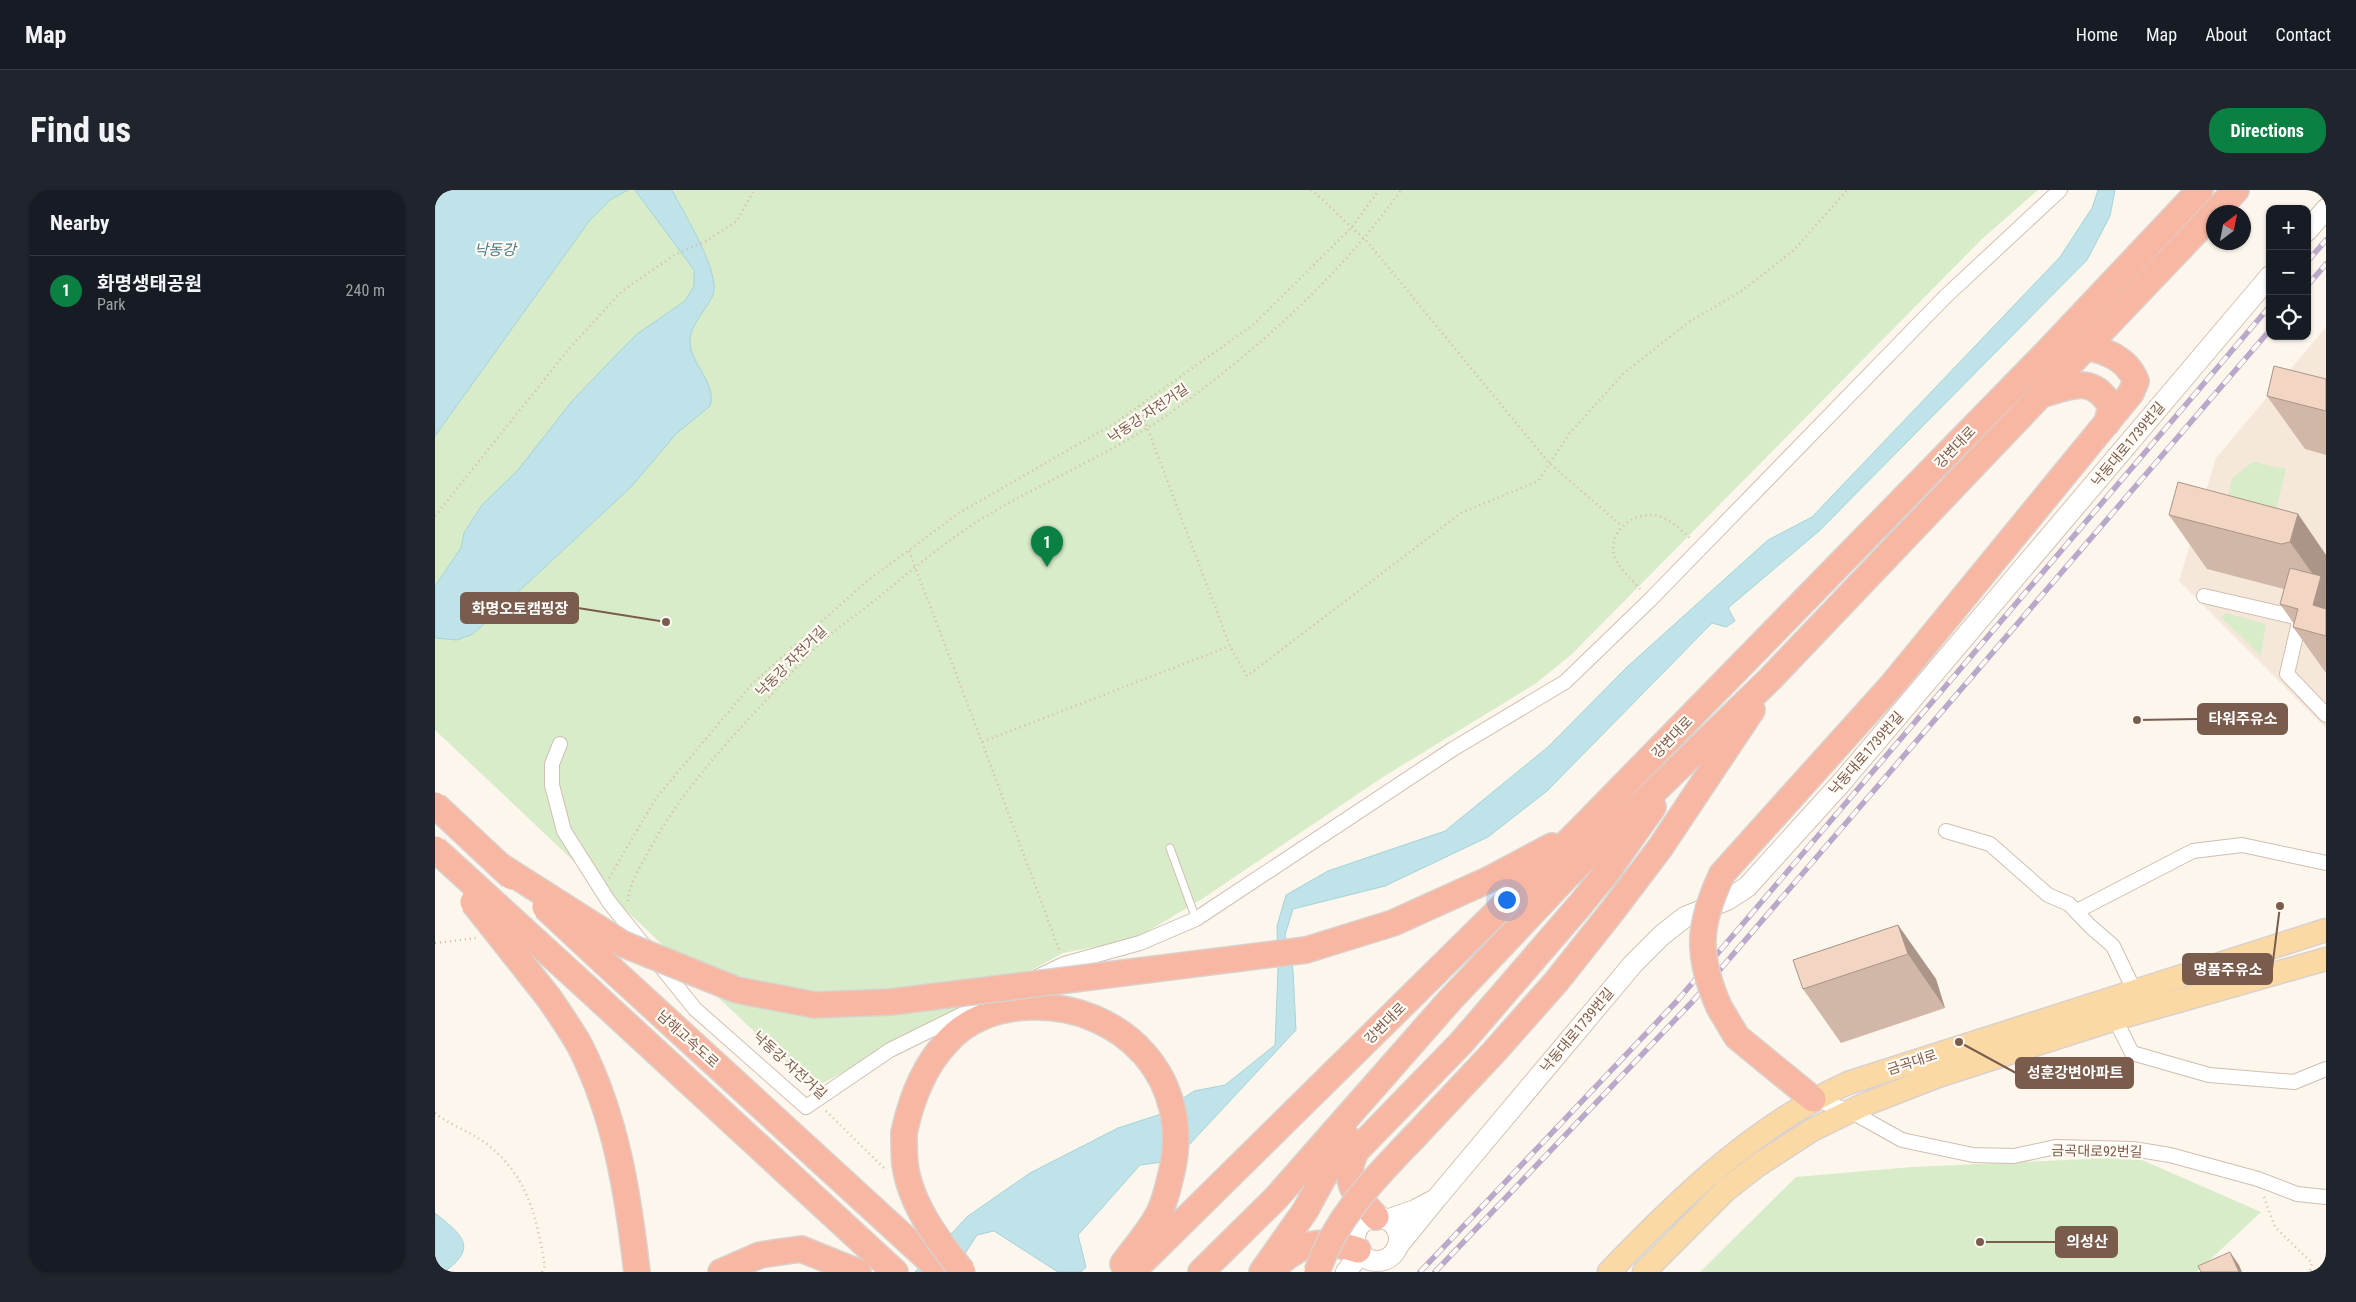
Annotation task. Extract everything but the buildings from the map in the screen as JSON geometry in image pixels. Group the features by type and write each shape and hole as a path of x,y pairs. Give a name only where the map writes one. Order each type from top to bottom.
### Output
{"highway":[{"name":"강변대로","path":"1132,1272 1579,831 2047,352 2200,190"},
{"name":"강변대로","path":"2222,205 2236,190"},
{"name":"강변대로","path":"1201,1272 1277,1198 1381,1076 1450,1000 1568,876 1770,680 2089,347 2206,222"},
{"path":"1813,1099 1737,1037 1719,1007 1707,976 1702,944 1703,924 1711,897 1722,874 1892,686 2131,393 2136,381 2131,370 2121,360 2089,347 2074,347 2047,352"},
{"path":"2044,394 2075,384 2094,387 2105,397 2111,407 2107,423"},
{"path":"1317,1272 1326,1248 1357,1198 1543,996 1613,910 1660,848 1730,746 1770,680"},
{"path":"1381,1219 1354,1193 1349,1178 1350,1164 1356,1151 1461,1042 1607,872 1642,825 1672,774"},
{"name":"남해고속도로","path":"435,805 499,866 942,1272"},
{"path":"499,866 623,944 737,990 815,1005 891,1002 1305,950 1393,923 1488,880 1579,831"},
{"path":"435,849 895,1272"},
{"path":"435,858 489,921 549,998 580,1047 605,1106 619,1153 637,1272"},
{"path":"963,1272 936,1237 911,1191 905,1164 904,1133 911,1102 936,1054 948,1040 983,1016 1018,1007 1060,1008 1100,1019 1123,1033 1155,1067 1166,1088 1174,1111 1177,1140 1168,1185 1160,1211 1117,1272"},
{"path":"1262,1272 1305,1211 1329,1164 1381,1076"},
{"path":"1269,1272 1289,1254 1303,1246 1317,1243 1342,1246 1359,1252"},
{"path":"721,1272 760,1255 801,1249 858,1272"}],"main road":[{"name":"금곡대로","path":"1609,1272 1671,1208 1709,1174 1770,1126 1813,1099 1848,1083 2326,930"},
{"name":"금곡대로","path":"1644,1272 1726,1190 1751,1170 1812,1130 1850,1111 1938,1076 2115,1019 2326,959"}],"street":[{"path":"560,744 552,764 552,785 564,830 601,890 695,1009 806,1107 890,1050 1064,964 1139,944 1196,919 1453,749 1565,682 1650,600 1945,296 2060,190"},
{"path":"2311,226 2326,209"},
{"name":"낙동대로1739번길","path":"1371,1272 1392,1253 1633,964 1662,935 1685,917 1727,900 1747,887 1842,782 2266,281"},
{"path":"2204,596 2300,618 2326,604"},
{"path":"2300,618 2287,674 2326,715"},
{"path":"1946,831 1990,844 2048,895 2069,904 2113,946 2134,990"},
{"path":"2077,911 2193,851 2242,845 2326,863"},
{"path":"2115,1019 2133,1053 2209,1075 2294,1082 2326,1069"},
{"name":"금곡대로92번길","path":"1813,1099 1850,1111 1902,1140 1973,1155 2014,1156 2056,1147 2133,1148 2170,1155 2258,1179 2297,1194 2326,1197"},
{"path":"1381,1219 1395,1227 1397,1233 1392,1253 1373,1260 1359,1252 1355,1241 1357,1229 1366,1220 1381,1219 1415,1210 1436,1199"},
{"path":"1346,1272 1359,1252"}],"lane":[{"path":"1170,848 1196,919"}],"path":[{"path":"435,516 568,350 622,291 676,254 705,241 737,222 754,190"},
{"path":"1311,190 1332,206 1351,228 1365,239 1549,463 1622,526"},
{"path":"601,890 655,798 753,684 867,581 959,513 1115,423 1253,325 1351,228 1379,190"},
{"name":"낙동강 자전거길","path":"631,908 628,902 629,893 663,825 729,739 825,638 915,567 974,524 1029,492 1127,442 1203,388 1320,288 1365,239 1401,190"},
{"path":"1139,406 1230,646 1247,676 1461,513 1538,481 1569,434 1623,373 1689,322 1743,290 1795,249 1847,190"},
{"path":"1650,600 1614,557 1614,545 1622,526 1643,515 1659,516 1679,528 1700,547"},
{"path":"909,550 1064,964"},
{"path":"982,742 1230,646"},
{"path":"435,943 485,937"},
{"name":"낙동강 자전거길","path":"814,1100 886,1170"},
{"path":"435,1114 487,1144 515,1171 536,1214 545,1266 543,1272"},
{"path":"2258,1179 2275,1227 2312,1263 2310,1272"}],"shaded area":[{"path":"2326,327 2326,728 2179,581 2216,458"}],"green space":[{"path":"628,190 2038,190 1982,239 1571,655 1535,684 1383,777 1202,899 1133,940 1063,953 814,1088 435,730 435,436 590,220 610,200"},
{"path":"2253,462 2286,469 2276,511 2227,501 2232,478"},
{"path":"2226,613 2266,624 2261,656 2221,617"},
{"path":"2135,1157 2261,1212 2197,1272 1700,1272 1796,1177 1912,1167"}],"water":[{"name":"낙동강","path":"435,190 628,190 610,200 590,220 435,436"},
{"path":"635,190 672,190 700,242 712,272 713,295 695,324 690,336 691,350 710,390 710,406 676,434 631,487 473,634 457,640 435,638 435,586 461,548 464,533 482,505 518,470 572,401 621,350 637,334 685,301 694,286 694,270"},
{"path":"2098,190 2115,190 2110,216 2087,260 1819,531 1728,608 1735,621 1726,627 1712,623 1547,791 1488,837 1385,886 1293,909 1285,935 1293,970 1296,1030 1188,1146 1163,1162 1140,1165 1078,1235 1086,1267 1081,1272 1058,1272 994,1231 977,1235 953,1272 915,1272 968,1216 1030,1173 1118,1128 1158,1115 1194,1091 1225,1085 1275,1045 1278,970 1277,926 1286,895 1328,871 1445,831 1548,747 1627,667 1768,540 1812,517 2060,257 2092,208"},
{"path":"435,1213 453,1228 463,1241 464,1248 461,1255 444,1272 435,1272"}],"railway":[{"path":"2311,257 2326,240"},
{"path":"2311,281 2326,264"},
{"path":"1420,1272 1677,1001 2266,311"},
{"path":"1435,1272 1693,1001 2266,335"}],"place":[{"name":"화명생태공원","path":"1047,567"},
{"name":"화명오토캠핑장","path":"666,622"},
{"name":"타워주유소","path":"2137,720"},
{"name":"명품주유소","path":"2280,906"},
{"name":"성훈강변아파트","path":"1959,1042"},
{"name":"의성산","path":"1980,1242"}]}
